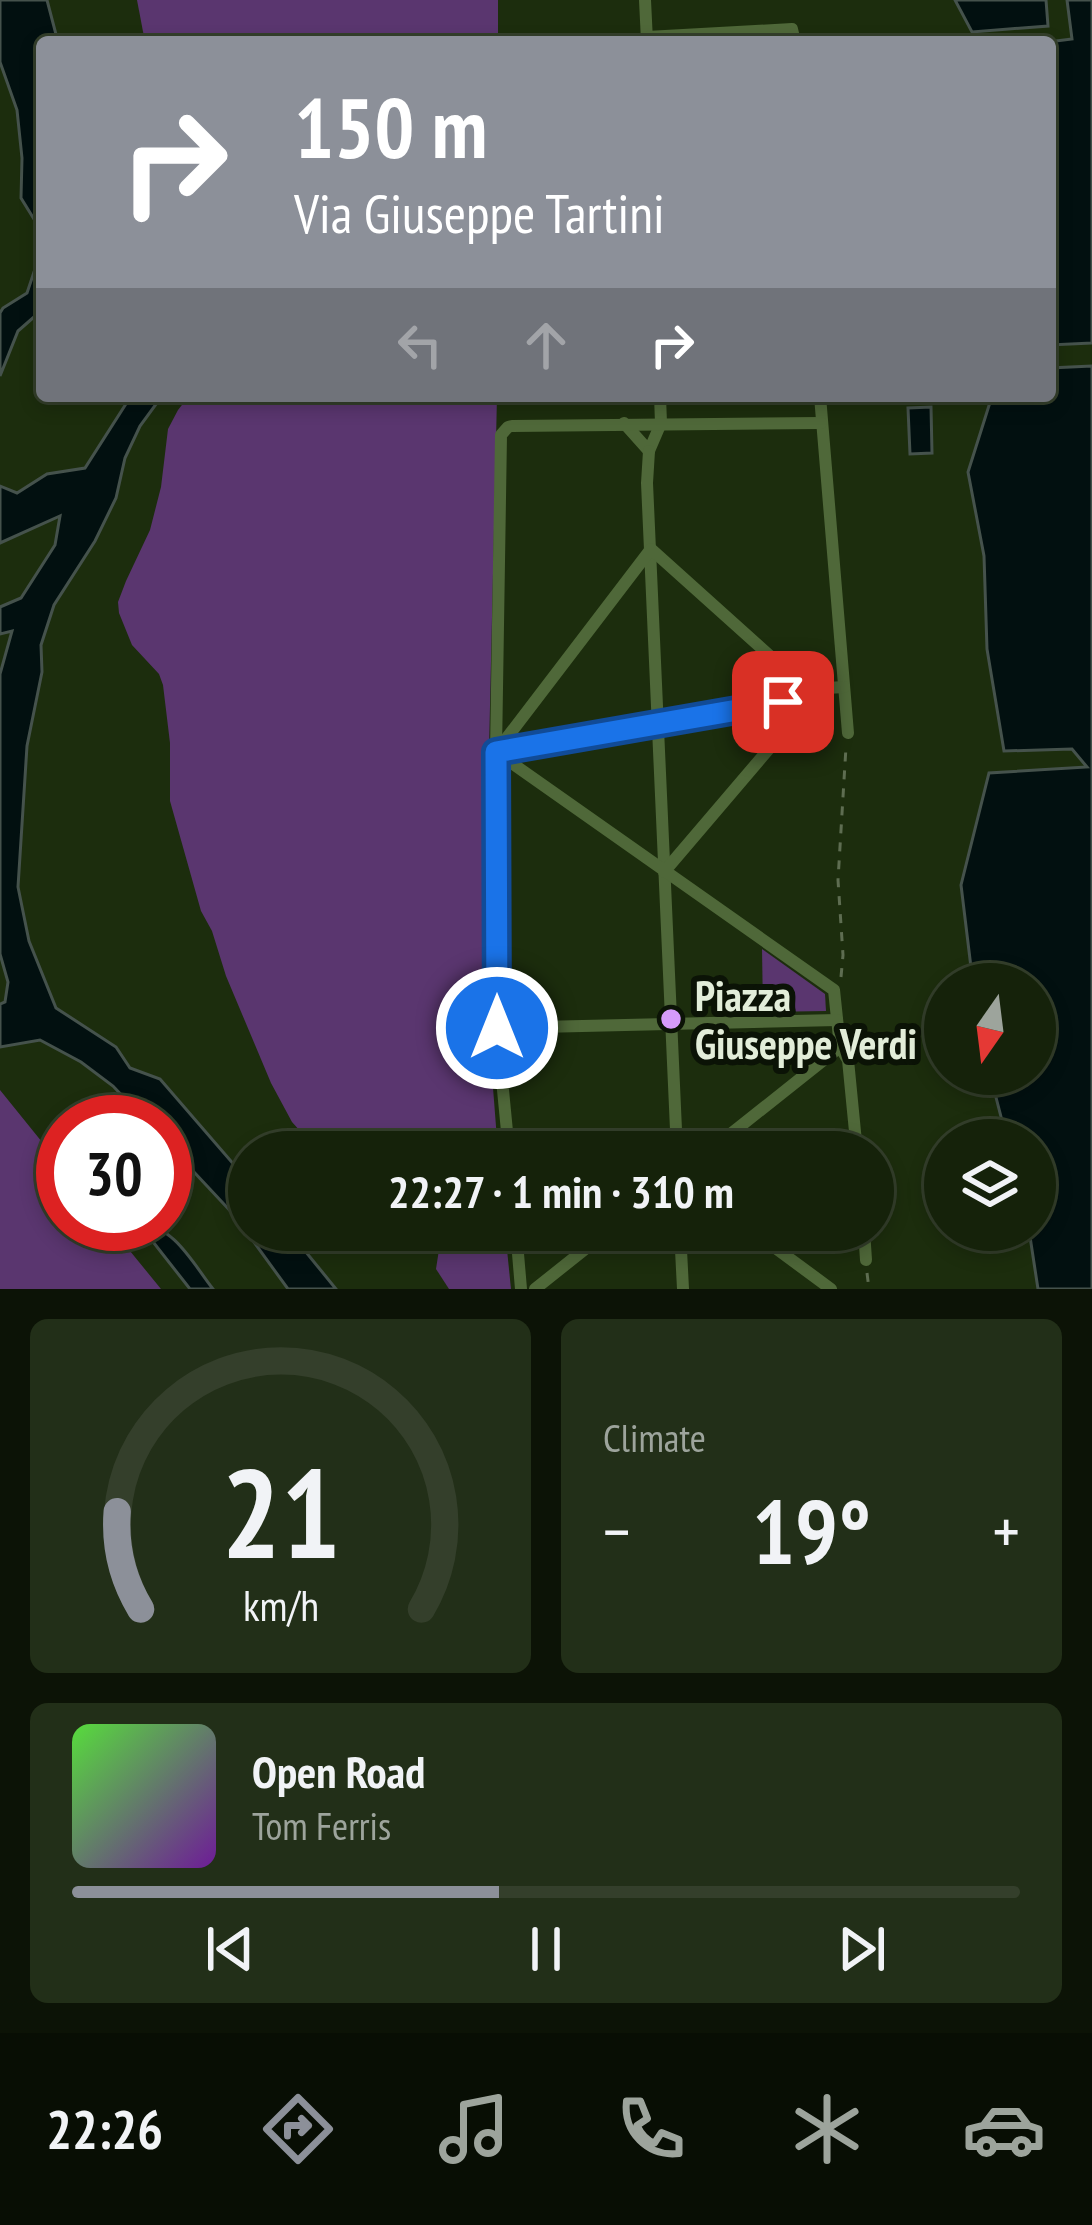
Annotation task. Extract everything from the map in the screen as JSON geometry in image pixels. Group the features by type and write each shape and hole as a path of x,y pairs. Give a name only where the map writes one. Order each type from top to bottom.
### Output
{"street":[{"path":"645,0 647,36"},
{"path":"660,402 661,423 649,451 647,483 676,1131"},
{"path":"820,402 848,733"},
{"path":"624,423 649,451"},
{"path":"507,1131 497,1028 496,752 500,440 504,430 624,423 821,423"},
{"path":"496,752 651,549"},
{"path":"651,549 789,673 800,706 664,872"},
{"path":"496,752 783,702 809,689 844,687"},
{"path":"496,752 834,990 840,1047 848,1060 854,1131"},
{"path":"497,1028 837,1020"},
{"path":"734,1131 840,1047"},
{"path":"518,1251 521,1289"},
{"path":"535,1289 583,1251"},
{"path":"681,1251 683,1289"},
{"path":"779,1251 830,1289"},
{"path":"865,1251 866,1260"}],"path":[{"path":"834,990 843,955 838,880 848,733"},
{"path":"866,1260 869,1289"}],"shaded area":[{"path":"0,0 47,0 56,36 36,36 36,222 21,198 17,110 0,62"},
{"path":"137,0 498,0 498,36 144,36"},
{"path":"955,0 1046,0 1048,26 972,32"},
{"path":"1067,0 1092,0 1092,343 1056,345 1056,41 1072,39"},
{"path":"36,266 36,315 18,331 0,376 0,313 27,293"},
{"path":"1092,366 1092,1289 1038,1289 1032,1251 1056,1251 1056,1119 1002,1119 995,1095 1056,1095 1056,963 970,963 961,885 989,773 1087,767 1072,749 1004,751 987,649 984,556 968,472 990,402 1056,402 1056,368"},
{"path":"127,402 158,402 125,458 116,498 95,541 54,605 41,645 42,672 27,746 18,887 29,941 56,1008 116,1047 130,1068 160,1079 174,1095 122,1095 81,1062 40,1040 0,1047 0,1004 5,1002 8,982 0,954 0,674 12,631 0,634 0,607 21,598 55,545 60,516 0,543 0,486 17,493 47,474 85,468"},
{"path":"184,402 497,402 484,972 496,1131 300,1131 271,1083 201,911 170,801 163,685 132,645 119,613 118,602 150,530 168,429"},
{"path":"931,407 932,453 910,454 908,408"},
{"path":"762,949 825,994 826,1011 763,1012"},
{"path":"0,1090 36,1135 36,1251 130,1251 161,1289 0,1289"},
{"path":"192,1116 228,1158 228,1208 192,1170"},
{"path":"160,1251 184,1251 213,1289 190,1289"},
{"path":"260,1251 305,1251 336,1289 288,1289"},
{"path":"439,1251 507,1251 511,1289 449,1289 436,1269"}],"place":[{"name":"Piazza Giuseppe Verdi","path":"671,1019"}],"route":[{"path":"497,1028 496,752 783,702"}]}
